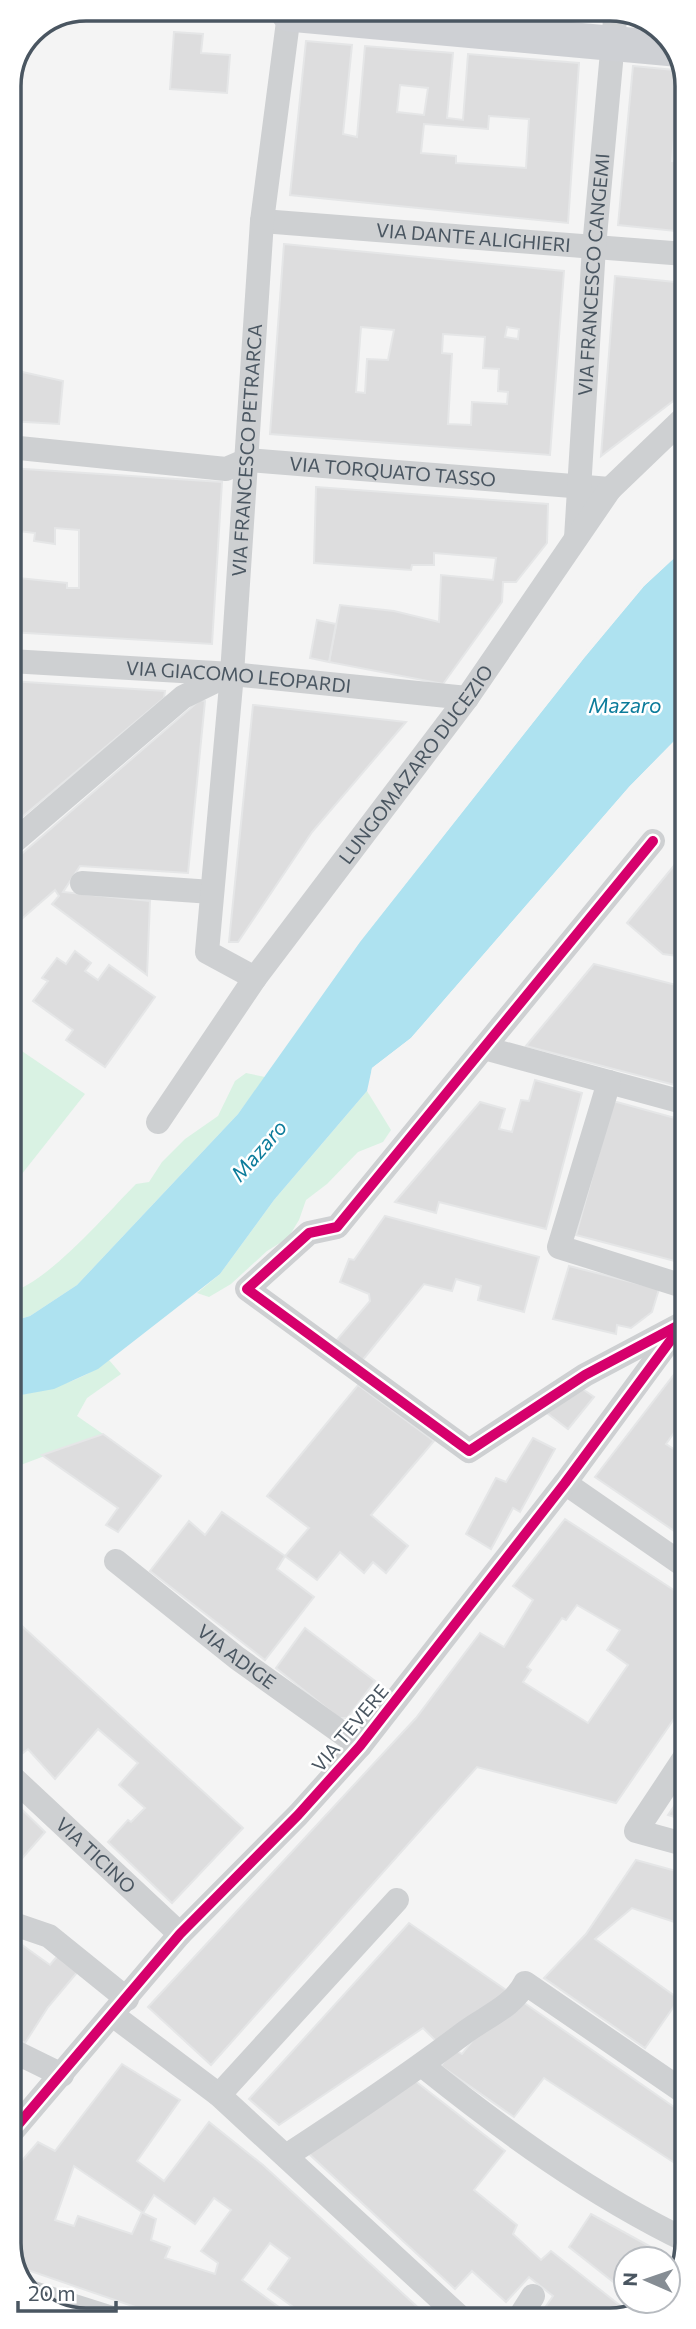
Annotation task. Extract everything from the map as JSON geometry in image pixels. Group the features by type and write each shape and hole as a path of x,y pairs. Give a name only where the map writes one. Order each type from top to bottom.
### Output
{"street":[{"name":"VIA FRANCESCO PETRARCA","path":"255,978 207,952 232,674 261,221 288,21"},
{"path":"502,21 615,26 659,43"},
{"name":"VIA FRANCESCO CANGEMI","path":"576,539 594,247 615,26"},
{"name":"VIA DANTE ALIGHIERI","path":"261,221 675,253"},
{"name":"LUNGOMAZARO DUCEZIO","path":"158,1122 255,978 467,698 610,489 675,427"},
{"name":"VIA TORQUATO TASSO","path":"21,448 226,469 247,460 610,489"},
{"name":"VIA GIACOMO LEOPARDI","path":"21,662 232,674 467,698"},
{"path":"21,836 183,697 232,674"},
{"path":"653,842 337,1227 309,1233 247,1289 470,1451 585,1375 675,1327"},
{"path":"82,883 212,892"},
{"path":"484,1048 675,1100"},
{"path":"609,1082 559,1247 675,1284"},
{"name":"VIA TEVERE","path":"21,2122 180,1934 298,1815 360,1746 565,1483 675,1335"},
{"path":"565,1483 675,1559"},
{"name":"VIA ADIGE","path":"116,1561 237,1657 360,1746"},
{"path":"675,1772 636,1831 675,1842"},
{"name":"VIA TICINO","path":"21,1785 180,1934"},
{"path":"219,2095 397,1900"},
{"path":"21,1926 50,1936 120,2007 450,2308"},
{"path":"286,2156 423,2066 465,2032 518,1997 525,1983 675,2086"},
{"path":"21,2055 62,2075"},
{"path":"423,2066 498,2126 598,2192 675,2234"},
{"path":"525,2308 533,2296"},
{"path":"57,2301 79,2308"}],"green space":[{"path":"21,1050 85,1094 21,1175"},
{"path":"246,1073 265,1077 238,1114 77,1285 30,1316 21,1319 21,1288 59,1262 136,1184 149,1182 162,1162 185,1139 218,1116 235,1081"},
{"path":"367,1091 391,1130 383,1142 358,1152 327,1184 306,1200 299,1220 288,1238 267,1251 231,1284 209,1297 197,1293 220,1274 274,1200"},
{"path":"109,1360 121,1374 87,1398 77,1416 103,1434 21,1465 21,1394 74,1380"}],"water":[{"name":"Mazaro","path":"675,557 675,740 629,787 411,1038 372,1068 367,1091 274,1200 220,1274 98,1369 54,1389 21,1395 21,1319 30,1316 77,1285 238,1114 360,942 644,586"}],"pier":[{"path":"675,554 675,557 644,586 584,658 360,941 313,1007 310,1005 357,939 641,584"},
{"path":"675,740 675,745 631,789 414,1040 375,1070 368,1095 372,1068 411,1038 629,787"}],"building":[{"path":"174,32 203,34 201,53 230,55 227,93 170,89"},
{"path":"306,41 352,45 343,134 357,137 365,46 453,53 447,118 463,120 468,54 579,63 568,223 290,195","holes":["400,85 428,88 424,115 397,112","489,116 529,119 526,168 456,163 456,156 421,153 424,124 488,129"]},
{"path":"633,66 673,70 675,126 672,161 675,161 675,231 618,225"},
{"path":"284,244 564,271 550,455 270,434","holes":["361,327 394,330 388,360 367,359 365,393 356,392","507,327 519,329 518,339 505,337","443,334 485,337 483,368 499,369 498,391 508,392 507,404 472,402 471,425 448,424 452,354 442,353"]},
{"path":"615,276 675,282 675,400 601,456"},
{"path":"21,372 63,381 59,424 21,422"},
{"path":"21,469 222,482 212,644 21,633 21,578 67,583 67,588 79,588 79,530 55,528 55,544 34,541 35,533 21,531"},
{"path":"316,487 548,504 547,543 516,582 503,582 502,602 443,684 329,662 340,605 394,611 439,622 441,575 493,580 496,558 434,553 434,565 412,565 411,570 314,563"},
{"path":"317,620 336,624 329,662 310,658"},
{"path":"21,682 165,691 164,698 21,818"},
{"path":"200,700 205,701 188,873 80,866 63,892 150,901 147,975 52,904 59,896 55,890 21,919 21,855"},
{"path":"253,705 406,722 312,832 238,942 229,942"},
{"path":"675,864 675,956 663,954 627,923"},
{"path":"75,951 91,963 85,971 98,980 109,965 155,997 105,1067 66,1040 73,1030 33,1001 48,981 42,978 57,958 66,964"},
{"path":"594,964 675,985 675,1085 526,1046"},
{"path":"535,1080 582,1093 546,1229 439,1202 436,1213 395,1202 480,1102 505,1109 499,1129 512,1132 521,1100 529,1101"},
{"path":"613,1101 675,1118 675,1261 576,1235"},
{"path":"385,1216 539,1257 524,1312 478,1300 481,1286 456,1279 452,1291 424,1284 361,1362 335,1342 370,1301 369,1294 340,1282 349,1259 354,1260"},
{"path":"569,1266 659,1289 652,1312 631,1328 617,1325 616,1334 553,1319"},
{"path":"675,1373 675,1431 666,1444 675,1450 675,1532 595,1477"},
{"path":"358,1385 434,1441 371,1515 408,1546 386,1573 373,1562 364,1573 340,1552 317,1580 285,1556 309,1528 267,1496"},
{"path":"581,1388 594,1397 568,1429 547,1413"},
{"path":"103,1434 161,1476 118,1532 106,1525 118,1508 42,1455"},
{"path":"533,1438 555,1449 520,1512 513,1508 491,1549 466,1534 496,1478 506,1482"},
{"path":"222,1512 285,1556 277,1569 314,1597 265,1660 150,1571 189,1521 205,1535"},
{"path":"565,1519 675,1591 675,1717 616,1803 477,1767 211,2065 148,2007 416,1718 480,1633 504,1647 533,1600 513,1586","holes":["577,1605 620,1630 607,1650 628,1665 588,1723 523,1682 531,1670 527,1667 562,1618 566,1620"]},
{"path":"21,1625 243,1828 172,1903 108,1842 128,1820 131,1822 145,1808 119,1785 138,1763 98,1729 55,1779 28,1749 23,1753"},
{"path":"305,1628 375,1681 347,1718 339,1718 276,1668"},
{"path":"675,1805 675,1817 668,1815"},
{"path":"21,1809 45,1832 21,1860"},
{"path":"636,1860 675,1871 675,1922 632,1908 595,1939 675,1996 675,2005 645,2048 544,1978 586,1934"},
{"path":"409,1923 509,1992 438,2043 423,2028 279,2125 249,2099"},
{"path":"21,1944 50,1965 59,1954 80,1969 48,2007 25,2043 21,2041"},
{"path":"523,2002 675,2108 675,2163 544,2078 514,2117 441,2066 453,2049 462,2054 477,2035"},
{"path":"122,2064 180,2100 137,2161 164,2181 209,2122 263,2165 419,2308 295,2308 268,2289 290,2258 270,2243 242,2280 280,2308 138,2308 27,2270 21,2243 21,2162 38,2142 55,2151","holes":["74,2166 142,2212 132,2234 78,2216 74,2226 55,2220","154,2195 195,2224 214,2198 231,2210 201,2251 218,2263 215,2274 165,2258 170,2247 151,2240 156,2219 143,2213"]},
{"path":"414,2080 505,2151 474,2190 517,2225 513,2234 541,2260 551,2251 612,2299 612,2308 545,2308 553,2296 529,2277 506,2302 472,2271 455,2289 308,2153"},
{"path":"591,2214 647,2245 612,2245 612,2281 569,2247"}],"cycle path":[{"path":"653,841 337,1227 309,1233 247,1289 469,1451 585,1375 675,1327"},
{"path":"21,2121 180,1934 298,1815 360,1746 565,1483 675,1334"}]}
